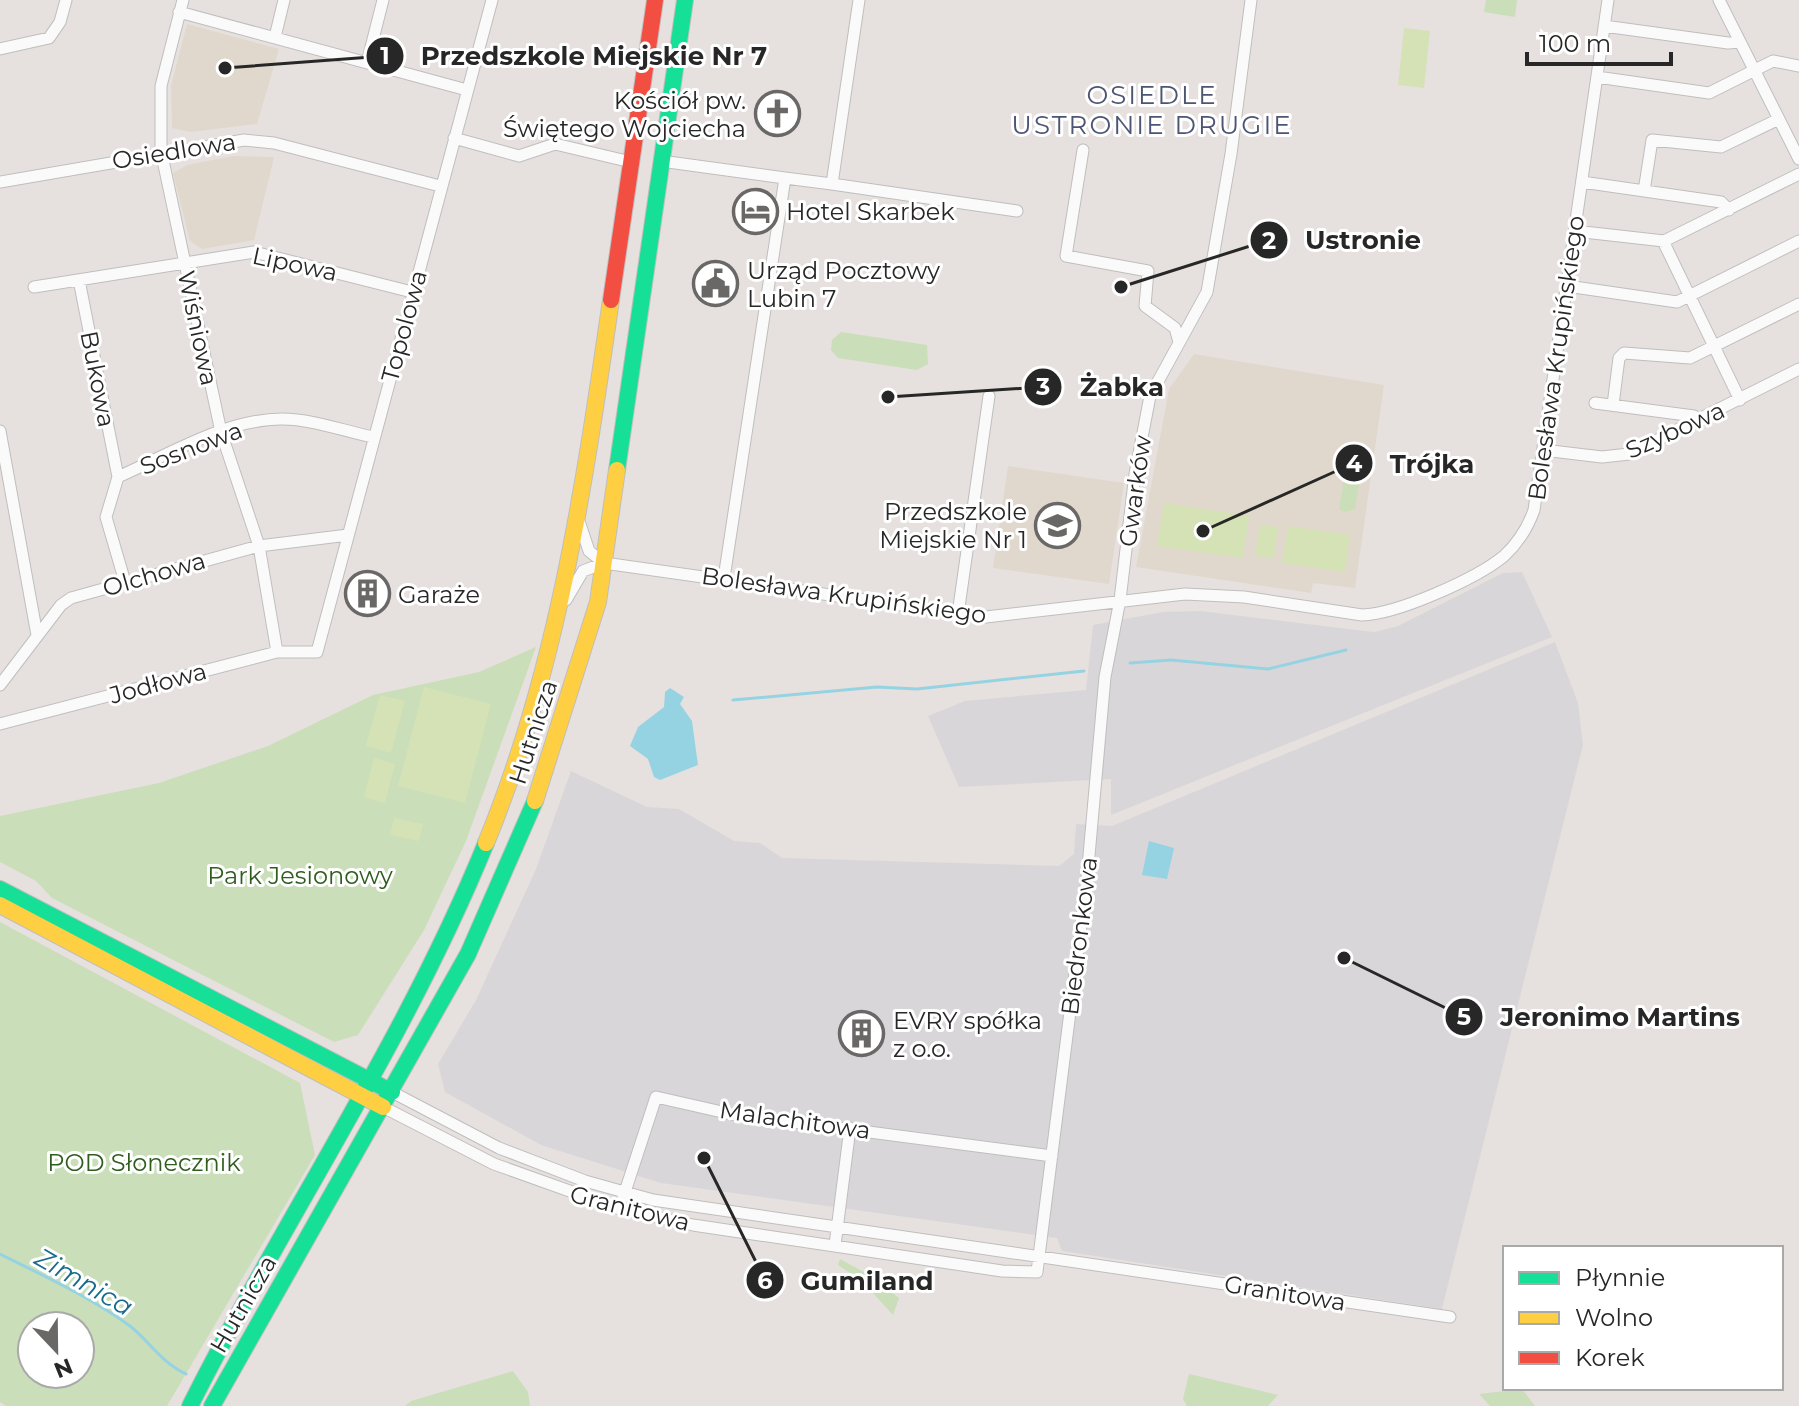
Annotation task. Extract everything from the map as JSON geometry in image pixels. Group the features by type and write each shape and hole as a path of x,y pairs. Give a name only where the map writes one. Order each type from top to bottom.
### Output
{"main road":[{"name":"Hutnicza","path":"190,1406 364,1087 478,864 533,712 564,603 579,520 655,0"},
{"name":"Hutnicza","path":"212,1406 468,954 519,844 576,677 604,563 685,0"},
{"path":"0,889 364,1087"},
{"path":"0,905 387,1099"}],"street":[{"path":"0,49 49,38 60,22 66,0"},
{"path":"275,37 284,0"},
{"path":"367,63 383,0"},
{"name":"Topolowa","path":"317,652 492,0"},
{"path":"832,184 859,0"},
{"name":"Gwarków","path":"1120,600 1135,474 1150,396 1207,292 1251,0"},
{"name":"Bolesława Krupińskiego","path":"604,563 958,614 1006,616 1185,594 1244,597 1362,615 1391,612 1497,561 1512,547 1534,510 1608,0"},
{"path":"1719,0 1799,159"},
{"path":"181,6 275,37 467,90"},
{"name":"Wiśniowa","path":"181,6 161,86 161,151 221,432 259,546 277,652"},
{"path":"1604,26 1729,44 1740,42"},
{"path":"1597,77 1709,93 1778,60 1799,66"},
{"path":"1644,191 1652,140 1721,147 1779,119"},
{"path":"454,138 519,156 555,144 631,162"},
{"name":"Osiedlowa","path":"0,182 161,151 244,140 274,143 440,186"},
{"path":"1083,150 1066,256 1148,271 1145,306 1175,328 1179,342"},
{"path":"661,161 1017,211"},
{"path":"1575,231 1663,241 1799,174"},
{"path":"724,578 785,178"},
{"path":"1582,182 1721,202 1729,210"},
{"path":"1663,241 1740,400"},
{"path":"1567,286 1668,302 1688,297 1799,241"},
{"name":"Lipowa","path":"34,287 254,252 412,292"},
{"name":"Bukowa","path":"79,280 118,477"},
{"path":"1613,405 1623,353 1687,359 1799,304"},
{"name":"Szybowa","path":"1543,450 1602,457 1627,455 1799,369"},
{"path":"958,614 989,396"},
{"path":"1595,403 1694,416 1700,421"},
{"name":"Sosnowa","path":"125,582 106,517 118,477 221,432 282,419 373,437"},
{"path":"0,431 37,635"},
{"path":"579,520 589,551 604,563"},
{"name":"Olchowa","path":"0,685 66,601 259,546 348,535"},
{"path":"564,603 583,571 604,563"},
{"name":"Biedronkowa","path":"1037,1272 1087,878 1105,677 1120,600"},
{"name":"Jodłowa","path":"0,724 277,652 317,652"},
{"name":"Malachitowa","path":"620,1209 656,1097 731,1114 1052,1156"},
{"name":"Granitowa","path":"387,1099 499,1148 625,1192 836,1227 1450,1317"},
{"name":"Granitowa","path":"387,1099 494,1164 620,1209 693,1225 1002,1271 1037,1272"},
{"path":"835,1245 850,1128"}],"shaded area":[{"path":"187,24 279,49 257,124 191,132 172,128 171,86"},
{"path":"233,156 274,157 254,240 202,249 190,241 173,173 187,165"},
{"path":"1194,354 1384,385 1355,588 1313,583 1311,593 1136,567 1169,389"},
{"name":"Przedszkole Miejskie Nr 1","path":"1008,466 1124,483 1109,584 993,568"},
{"path":"1522,572 1552,637 1111,815 1111,779 959,787 928,716 965,701 1086,690 1093,625 1163,612 1200,611 1374,632 1398,626 1503,573"},
{"path":"1555,642 1578,703 1583,745 1442,1309 1062,1251 1057,1238 661,1183 541,1145 445,1092 438,1064 476,1000 536,869 571,771 647,807 679,809 734,841 760,843 782,858 1059,866 1074,854 1076,824 1112,826"}],"green space":[{"path":"1486,0 1517,0 1515,17 1484,12"},
{"path":"1404,28 1430,31 1424,88 1398,85"},
{"path":"841,332 927,345 928,364 917,370 838,358 831,350 832,340"},
{"path":"1352,477 1359,482 1355,509 1345,512 1339,509 1344,480"},
{"path":"1164,503 1249,516 1243,558 1157,546"},
{"path":"1260,525 1278,527 1274,558 1255,556"},
{"path":"1288,526 1350,535 1345,572 1282,563"},
{"name":"Park Jesionowy","path":"536,647 466,841 424,930 358,1035 334,1042 52,898 36,881 0,862 0,816 159,783 268,746 373,695 479,672"},
{"path":"424,687 491,704 465,803 398,786"},
{"path":"380,695 405,701 391,753 366,746"},
{"path":"374,758 395,764 385,803 364,797"},
{"path":"394,818 423,824 419,841 390,835"},
{"name":"POD Słonecznik","path":"0,922 300,1083 315,1155 167,1406 6,1406 0,1402"},
{"path":"840,1259 873,1277 899,1298 893,1315 862,1281 838,1265"},
{"path":"513,1371 528,1392 530,1406 405,1406 411,1401"},
{"path":"1189,1374 1278,1395 1268,1406 1187,1406 1183,1399"},
{"path":"1523,1390 1535,1406 1490,1406 1479,1394"}],"water":[{"path":"670,688 684,697 680,704 692,721 698,765 660,780 654,777 648,759 630,746 638,727 664,707 665,692"},
{"path":"1149,841 1174,848 1167,879 1142,875"}],"waterway":[{"path":"1130,663 1171,660 1268,669 1346,650"},
{"path":"733,700 877,687 917,689 1084,671"},
{"name":"Zimnica","path":"0,1254 115,1315 170,1364 186,1374"}],"traffic: fast":[{"path":"617,470 685,0"},
{"path":"212,1406 468,954 535,801"},
{"path":"190,1406 419,988 486,843"},
{"path":"0,889 392,1092"}],"traffic: slow":[{"path":"486,843 511,777 550,643 579,507 611,300"},
{"path":"535,801 598,602 617,470"},
{"path":"0,905 383,1107"}],"traffic: jam":[{"path":"611,300 655,0"}],"place":[{"name":"Przedszkole Miejskie Nr 7","path":"225,68"},
{"name":"Kościół pw. Świętego Wojciecha","path":"777,114"},
{"name":"Hotel Skarbek","path":"755,211"},
{"name":"Urząd Pocztowy Lubin 7","path":"716,284"},
{"name":"Ustronie","path":"1121,287"},
{"name":"Żabka","path":"888,397"},
{"name":"Przedszkole Miejskie Nr 1","path":"1058,525"},
{"name":"Trójka","path":"1203,531"},
{"name":"Garaże","path":"367,594"},
{"name":"Jeronimo Martins","path":"1344,958"},
{"name":"EVRY spółka z o.o.","path":"862,1034"},
{"name":"Gumiland","path":"704,1158"}],"district":[{"name":"OSIEDLE USTRONIE DRUGIE","path":"1152,110"}]}
